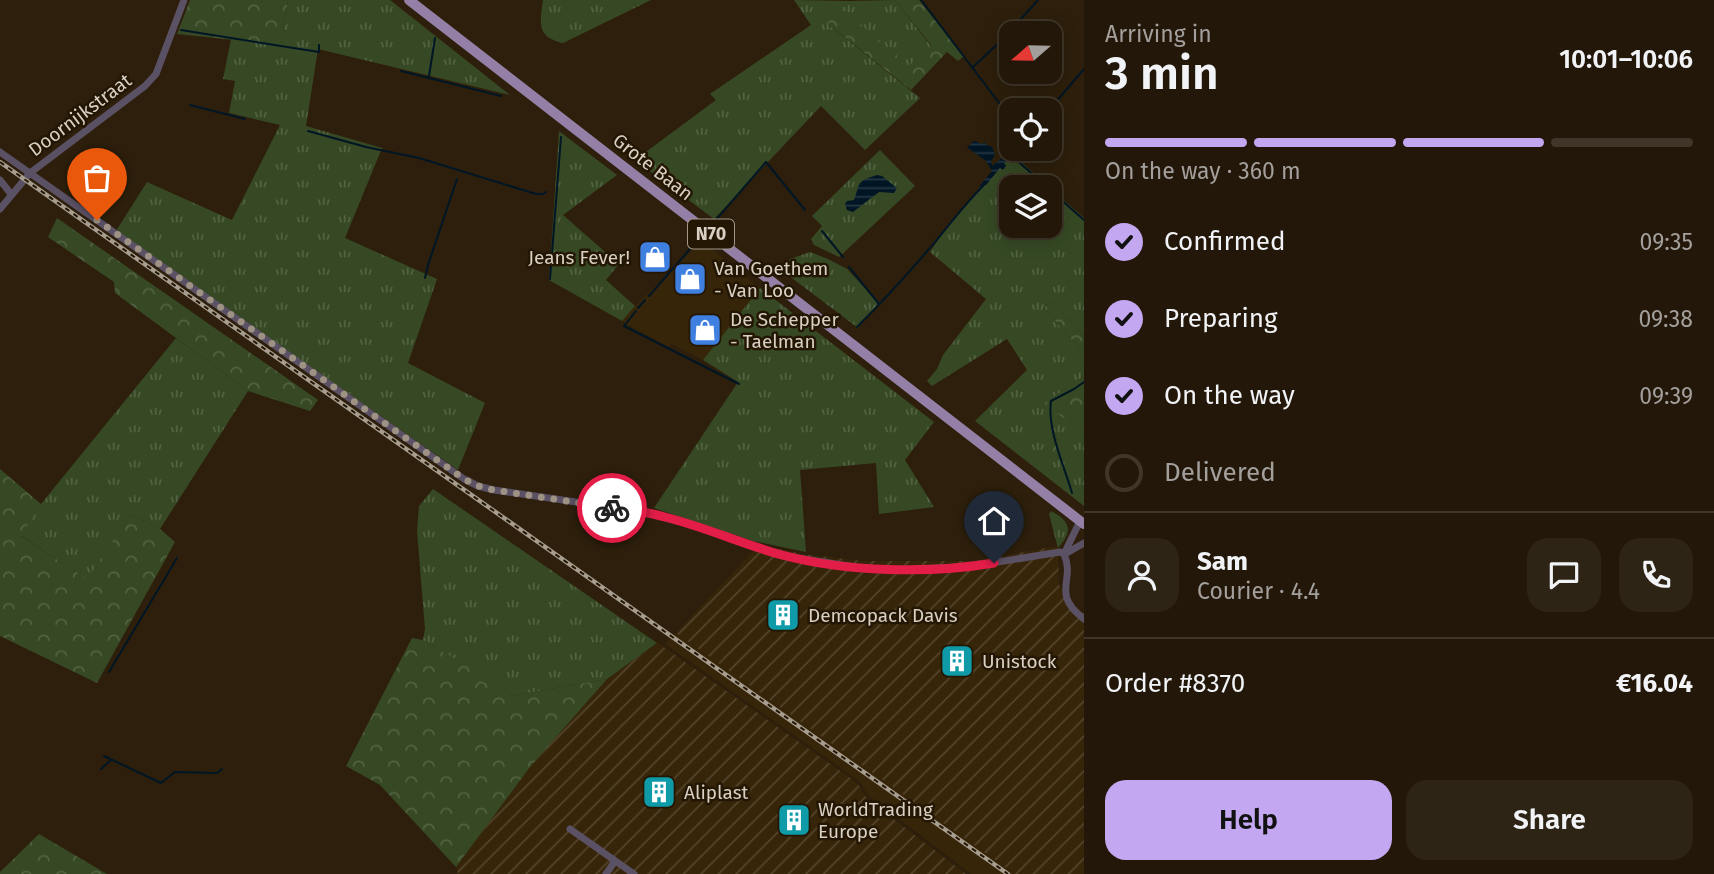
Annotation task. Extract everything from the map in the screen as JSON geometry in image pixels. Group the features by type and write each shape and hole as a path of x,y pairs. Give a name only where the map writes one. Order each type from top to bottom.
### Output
{"main road":[{"name":"Grote Baan","path":"409,0 1082,522"}],"street":[{"name":"Doornijkstraat","path":"0,209 30,173 145,86 156,74 184,0"},
{"path":"0,152 464,479 478,486 644,512 785,556 861,568 974,566 1059,552 1064,554 1084,543"},
{"path":"0,180 11,194"},
{"path":"1082,522 1064,554 1067,600 1084,619"},
{"path":"570,829 634,874"},
{"path":"606,874 615,861"}],"shaded area":[{"path":"702,241 760,288 703,360 671,344 668,347 622,321"},
{"path":"759,545 862,561 975,561 1058,546 1059,585 1071,604 1084,613 1084,874 1015,874 676,633"},
{"path":"676,633 1015,874 971,874 868,795 859,781 665,644"},
{"path":"658,643 852,779 867,799 966,874 458,874 456,867 530,767 607,679"}],"green space":[{"path":"190,0 288,0 281,45 177,34"},
{"path":"288,0 390,0 510,95 318,49 306,126 382,148 345,238 437,279 408,363 485,403 458,470 116,231 147,182 232,220 280,125 229,113 235,81 223,79 231,39 281,44"},
{"path":"543,0 651,0 563,43 544,33 541,22"},
{"path":"794,0 895,0 931,46 909,67 843,10 828,24 920,98 865,150 821,106 714,219 635,160 716,100 710,94 811,25"},
{"path":"895,0 919,0 964,56 958,61 947,52 911,90 827,23 843,9 909,66 931,45"},
{"path":"559,131 617,175 563,215 619,264 606,280 635,306 622,321 549,280"},
{"path":"880,150 915,186 839,257 814,245 811,239 822,226 812,216"},
{"path":"1004,161 1020,161 1036,175 999,175 999,238 1062,238 1062,199 1084,218 1084,336 1051,301 1044,308 1084,354 1084,376 1045,403 1059,449 1051,417 1058,413 1084,432 1084,506 975,421 1027,370 1007,339 932,386 927,381 937,369 943,355 986,299 930,252 950,222"},
{"path":"57,218 318,400 310,411 248,391 115,293 114,282 48,237"},
{"path":"810,252 847,269 879,303 858,328 780,269 790,259"},
{"path":"760,288 934,422 905,460 934,507 879,514 876,463 800,470 806,552 753,541 654,508 738,382 703,360"},
{"path":"1051,301 1084,336 1084,354 1044,308"},
{"path":"176,338 248,391 160,529 131,514 88,580 20,535 41,504"},
{"path":"1084,376 1084,432 1058,414 1051,417 1059,450 1053,452 1044,403"},
{"path":"0,469 41,504 21,536 87,579 131,514 160,529 175,542 97,683 0,636"},
{"path":"433,489 657,643 607,679 511,696 500,686 423,640 425,629 417,531 419,506"},
{"path":"1051,511 1063,519 1068,527 1066,537 1058,548 1049,514"},
{"path":"412,638 423,640 501,686 511,696 607,679 530,767 456,867 380,785 346,766"},
{"path":"39,834 107,874 0,874"}],"water":[{"path":"972,142 986,142 985,144 992,147 995,154 992,166 999,160 1007,161 1003,170 1000,168 986,185 978,188 992,171 986,161 968,148"},
{"path":"877,175 897,188 894,193 879,192 853,212 847,210 845,204 854,200 860,183"}],"waterway":[{"path":"921,0 999,103"},
{"path":"973,67 1038,0"},
{"path":"181,30 319,52 319,45"},
{"path":"429,76 435,38"},
{"path":"1059,98 1084,69"},
{"path":"401,71 501,96"},
{"path":"190,105 245,119"},
{"path":"308,131 419,158 536,194 546,192"},
{"path":"550,279 561,137"},
{"path":"1018,161 1033,175"},
{"path":"715,221 766,162 805,210"},
{"path":"425,278 457,179"},
{"path":"857,327 912,269 983,186"},
{"path":"1062,201 1084,220"},
{"path":"822,231 843,257"},
{"path":"649,296 697,241"},
{"path":"849,267 879,304"},
{"path":"638,308 645,300"},
{"path":"636,311 624,326 739,384"},
{"path":"1072,493 1051,424 1051,401 1084,382"},
{"path":"109,672 177,558"},
{"path":"104,756 161,783 175,772 217,773 222,769"},
{"path":"101,769 111,760"}],"railway":[{"path":"0,162 1008,874"}],"way so far":[{"path":"97,220 464,479 494,490 612,508"}],"place":[{"name":"Jeans Fever!","path":"655,257"},
{"name":"Van Goethem - Van Loo","path":"690,279"},
{"name":"De Schepper - Taelman","path":"705,330"},
{"name":"Demcopack Davis","path":"783,615"},
{"name":"Unistock","path":"957,661"},
{"name":"Aliplast","path":"659,792"},
{"name":"WorldTrading Europe","path":"794,820"}],"route":[{"path":"612,508 666,517 760,549 816,562 861,568 903,569 994,563"}]}
